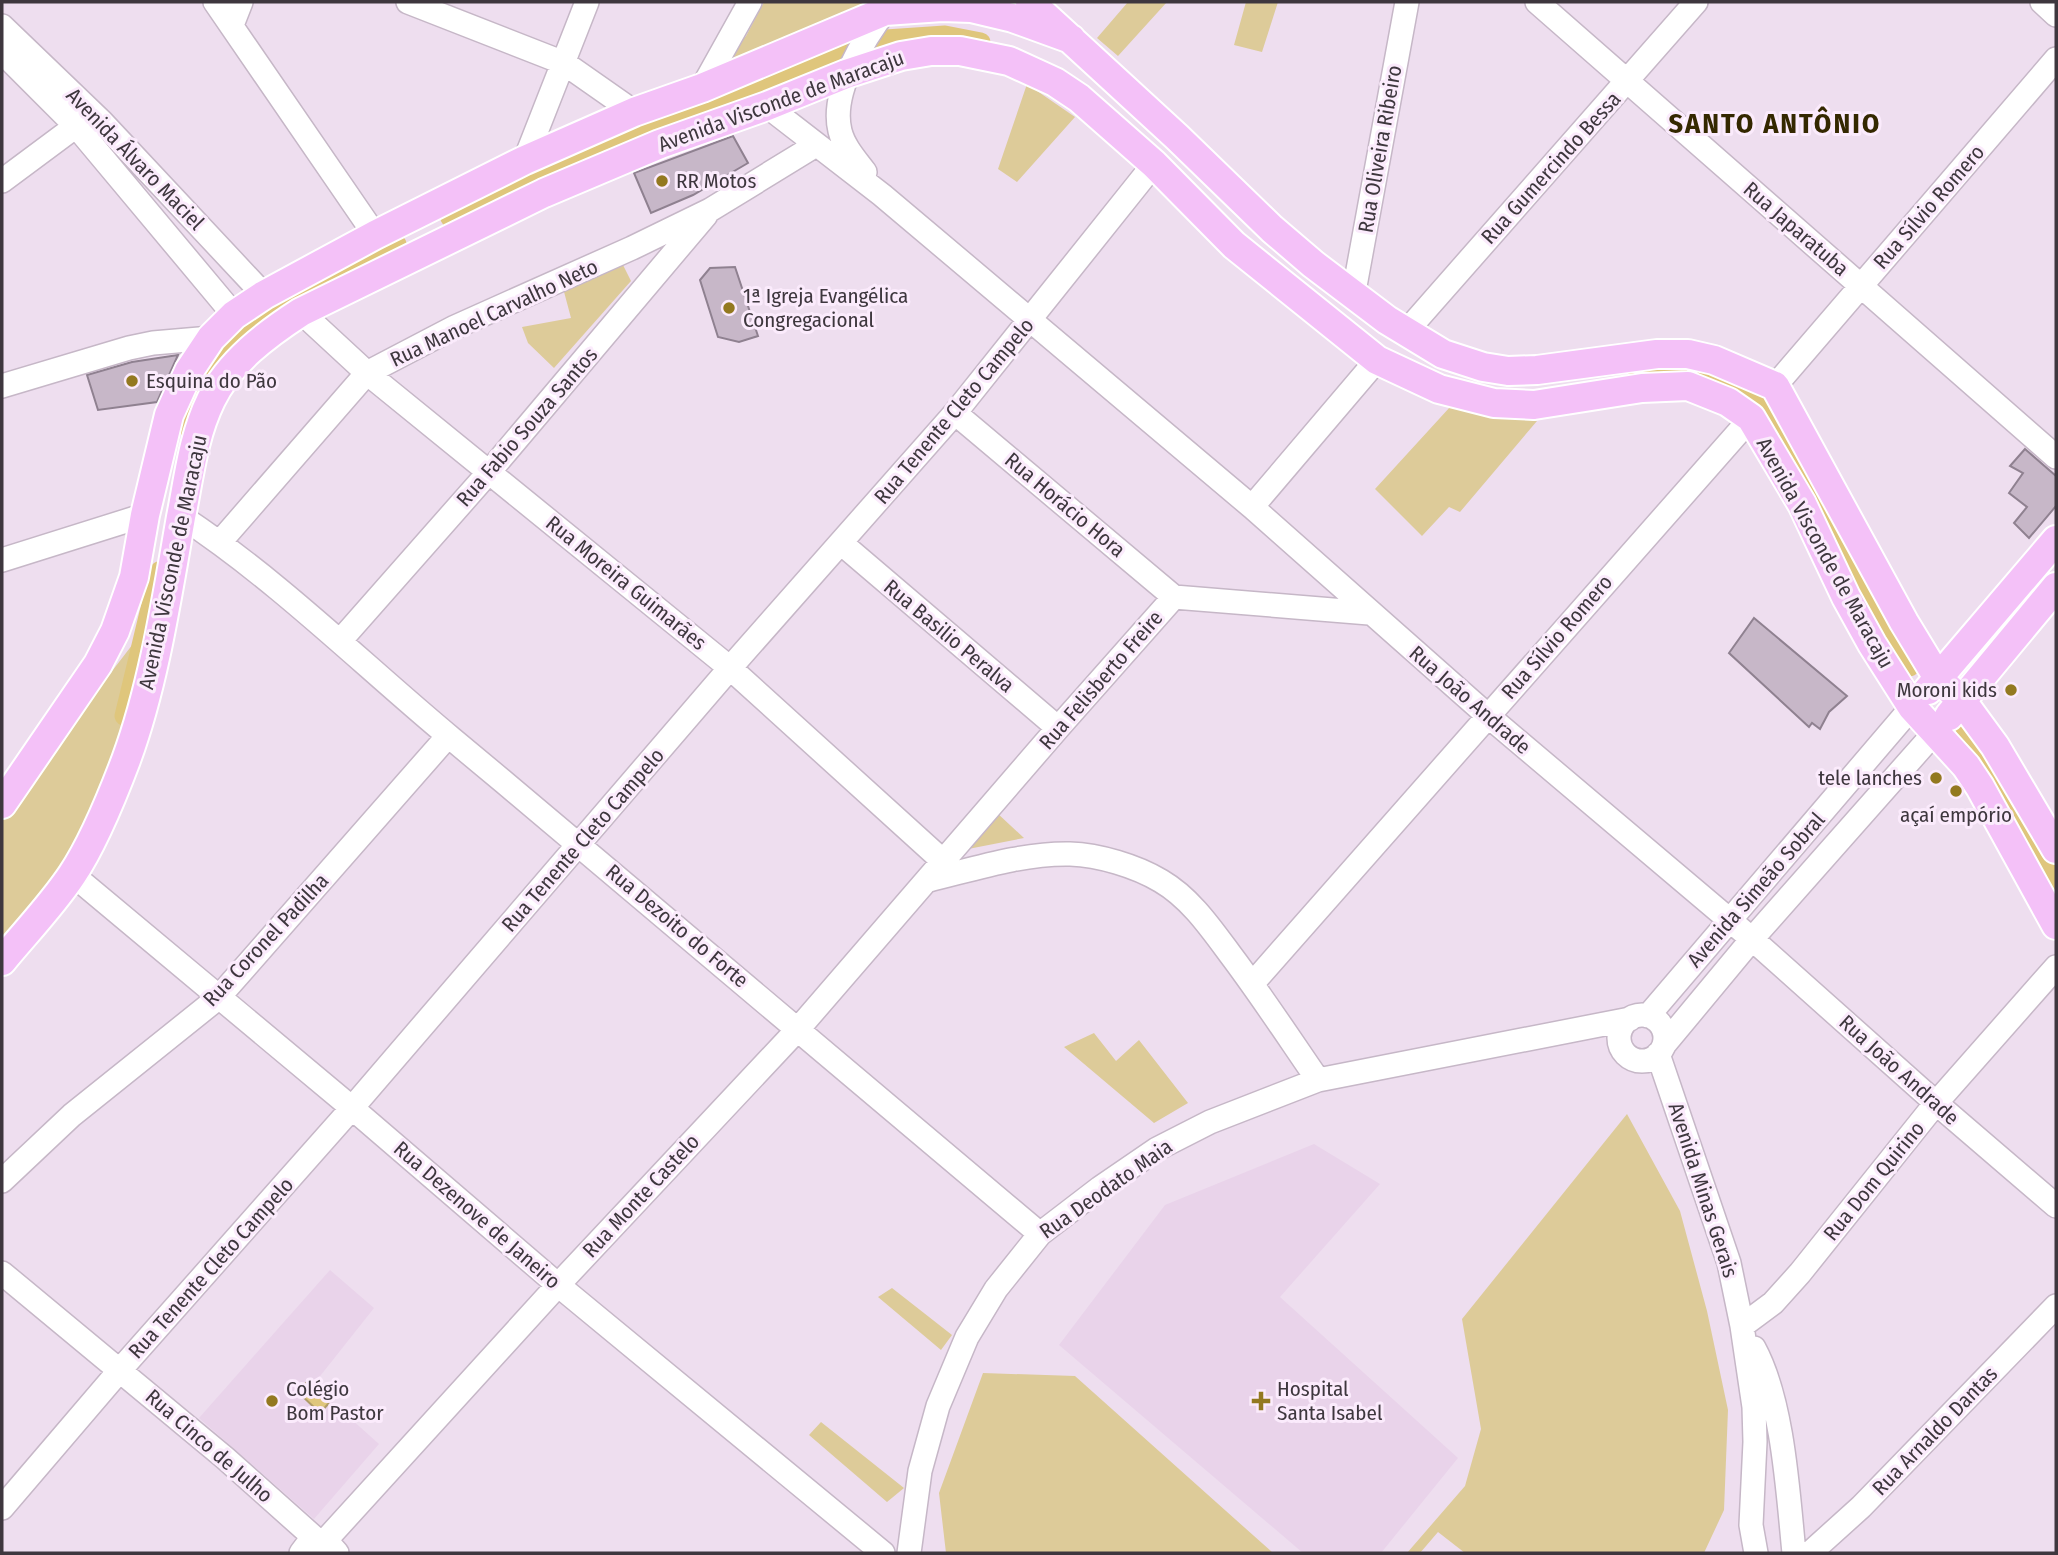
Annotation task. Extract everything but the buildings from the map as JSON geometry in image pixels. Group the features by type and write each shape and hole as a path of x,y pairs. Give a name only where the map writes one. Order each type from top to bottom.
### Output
{"main road":[{"path":"1030,2 1071,39"},
{"name":"Avenida Visconde de Maracaju","path":"2,804 98,664 110,641 134,577 145,515 169,415 189,371 211,338 234,315 264,295 375,235 525,160 634,111 702,88 885,11 942,7 971,8 1013,18 1071,39 1272,229 1353,297 1405,333 1443,354 1483,367 1508,371 1537,370 1657,354 1688,354 1714,360 1775,386 1899,613 1938,678 1962,701 1995,746 2056,849"},
{"name":"Avenida Visconde de Maracaju","path":"2,961 73,875 100,822 127,759 144,699 182,517 192,452 212,399 222,381 237,364 268,334 301,312 544,192 660,144 767,106 850,66 931,51 960,51 1009,61 1055,82 1079,98 1154,164 1234,245 1377,360 1439,389 1494,403 1534,405 1642,388 1688,386 1720,398 1751,418 1802,504 1846,597 1872,644 1912,707 1966,766 1980,787 2056,925"},
{"path":"413,216 426,251"},
{"name":"Avenida Simeão Sobral","path":"1912,707 2056,540"},
{"name":"Avenida Simeão Sobral","path":"1936,731 2056,587"}],"street":[{"path":"215,2 375,235"},
{"path":"232,25 242,2"},
{"path":"408,2 564,63 634,111"},
{"path":"525,160 587,2"},
{"path":"702,88 750,2"},
{"name":"Rua Oliveira Ribeiro","path":"1353,297 1407,2"},
{"name":"Rua Japaratuba","path":"1537,2 2056,457"},
{"name":"Rua Gumercindo Bessa","path":"1405,333 1696,2"},
{"path":"2042,2 2056,15"},
{"path":"850,66 885,11"},
{"name":"Avenida Álvaro Maciel","path":"2,26 102,122 264,295"},
{"name":"Avenida Álvaro Maciel","path":"2,52 76,126 234,315"},
{"name":"Rua Sílvio Romero","path":"1775,386 2056,60"},
{"name":"Rua João Andrade","path":"850,66 839,112 840,133 852,155 883,195"},
{"name":"Rua João Andrade","path":"767,106 883,195 1252,507 1369,613 1752,939 2056,1206"},
{"path":"2,181 76,126"},
{"name":"Rua Manoel Carvalho Neto","path":"220,542 367,373 455,327 710,210 816,145"},
{"name":"Rua Tenente Cleto Campelo","path":"2,1508 352,1108 730,668 955,413 1154,164"},
{"name":"Rua Fabio Souza Santos","path":"340,641 489,472 710,210"},
{"path":"632,248 648,286"},
{"name":"Rua Moreira Guimarães","path":"301,312 367,373 730,668 944,862"},
{"path":"2,386 129,348 211,338"},
{"path":"1252,507 1377,360"},
{"name":"Rua Horácio Hora","path":"955,413 1174,597"},
{"name":"Rua Sílvio Romero","path":"1253,983 1751,418"},
{"path":"2,560 145,515"},
{"name":"Rua Dezoito do Forte","path":"182,517 220,542 340,641 1040,1234"},
{"name":"Rua Basilio Peralva","path":"841,543 1058,728"},
{"name":"Rua Felisberto Freire","path":"929,880 1174,597 1369,613"},
{"name":"Avenida Simeão Sobral","path":"1639,1018 1730,921 1912,707"},
{"name":"Avenida Simeão Sobral","path":"1661,1050 1752,939 1936,731"},
{"name":"Rua Coronel Padilha","path":"2,1181 82,1107 218,998 449,736"},
{"path":"929,880 994,864 1071,854 1141,871 1162,881 1197,911 1253,983 1318,1080"},
{"name":"Rua Dezenove de Janeiro","path":"73,875 352,1108 558,1285 883,1553"},
{"name":"Rua Monte Castelo","path":"320,1547 558,1285 799,1028 929,880"},
{"name":"Rua Dom Quirino","path":"1742,1326 1773,1303 1800,1273 1936,1103 2056,967"},
{"path":"1639,1018 1660,1024 1665,1038 1661,1050 1642,1061 1630,1058 1621,1048 1619,1035 1639,1018"},
{"name":"Rua Deodato Maia","path":"909,1553 920,1471 938,1406 954,1364 967,1336 996,1289 1040,1234 1157,1149 1210,1122 1318,1080 1639,1018"},
{"name":"Avenida Minas Gerais","path":"1661,1050 1729,1263 1742,1326 1754,1407 1751,1525 1758,1553"},
{"name":"Rua Cinco de Julho","path":"2,1273 120,1370 320,1547"},
{"name":"Rua Arnaldo Dantas","path":"1810,1553 1861,1507 2056,1306"},
{"name":"Avenida Minas Gerais","path":"1742,1326 1759,1357 1773,1399 1789,1500 1794,1553"},
{"name":"Avenida Minas Gerais","path":"1758,1553 1767,1544 1777,1541 1787,1544 1794,1553"}],"shaded area":[{"path":"764,2 866,2 850,13 716,68 746,36"},
{"path":"1128,2 1167,2 1118,56 1097,38"},
{"path":"1246,2 1278,2 1262,52 1234,45"},
{"path":"1027,84 1075,117 1017,182 998,169"},
{"path":"622,263 631,281 554,368 528,343 522,327 571,318 563,288"},
{"path":"1450,407 1537,421 1460,512 1449,507 1422,536 1375,489"},
{"path":"136,640 119,715 129,719 81,844 2,946 2,814"},
{"path":"996,812 1024,838 963,850"},
{"path":"1094,1033 1116,1061 1139,1040 1188,1103 1154,1123 1064,1047"},
{"path":"1627,1114 1680,1211 1707,1311 1728,1410 1724,1510 1704,1553 1465,1553 1438,1532 1420,1553 1407,1553 1465,1486 1481,1429 1462,1319"},
{"name":"Hospital Santa Isabel","path":"1314,1144 1380,1184 1280,1297 1458,1458 1381,1553 1303,1553 1059,1345 1165,1205"},
{"name":"Colégio Bom Pastor","path":"330,1270 374,1308 313,1385 379,1444 314,1519 199,1418"},
{"path":"892,1288 952,1335 941,1350 878,1297"},
{"path":"983,1373 1075,1376 1273,1553 946,1553 939,1493"},
{"path":"307,1382 329,1403 320,1413 298,1392"},
{"path":"821,1422 904,1488 887,1502 809,1435"}],"waterway":[{"path":"450,218 715,103 830,57 886,39 945,35 981,42"},
{"path":"188,428 195,399 213,364 248,321 397,244"},
{"path":"1637,377 1666,372 1723,375 1767,402 1910,667"},
{"path":"124,716 159,571"},
{"path":"1959,718 2056,882"}],"place":[{"name":"RR Motos","path":"662,181"},
{"name":"1ª Igreja Evangélica Congregacional","path":"729,308"},
{"name":"Esquina do Pão","path":"132,381"},
{"name":"Moroni kids","path":"2011,690"},
{"name":"tele lanches","path":"1936,778"},
{"name":"açaí empório","path":"1956,791"},
{"name":"Colégio Bom Pastor","path":"272,1401"},
{"name":"Hospital Santa Isabel","path":"1261,1401"}],"district":[{"name":"SANTO ANTÔNIO","path":"1775,123"}]}
